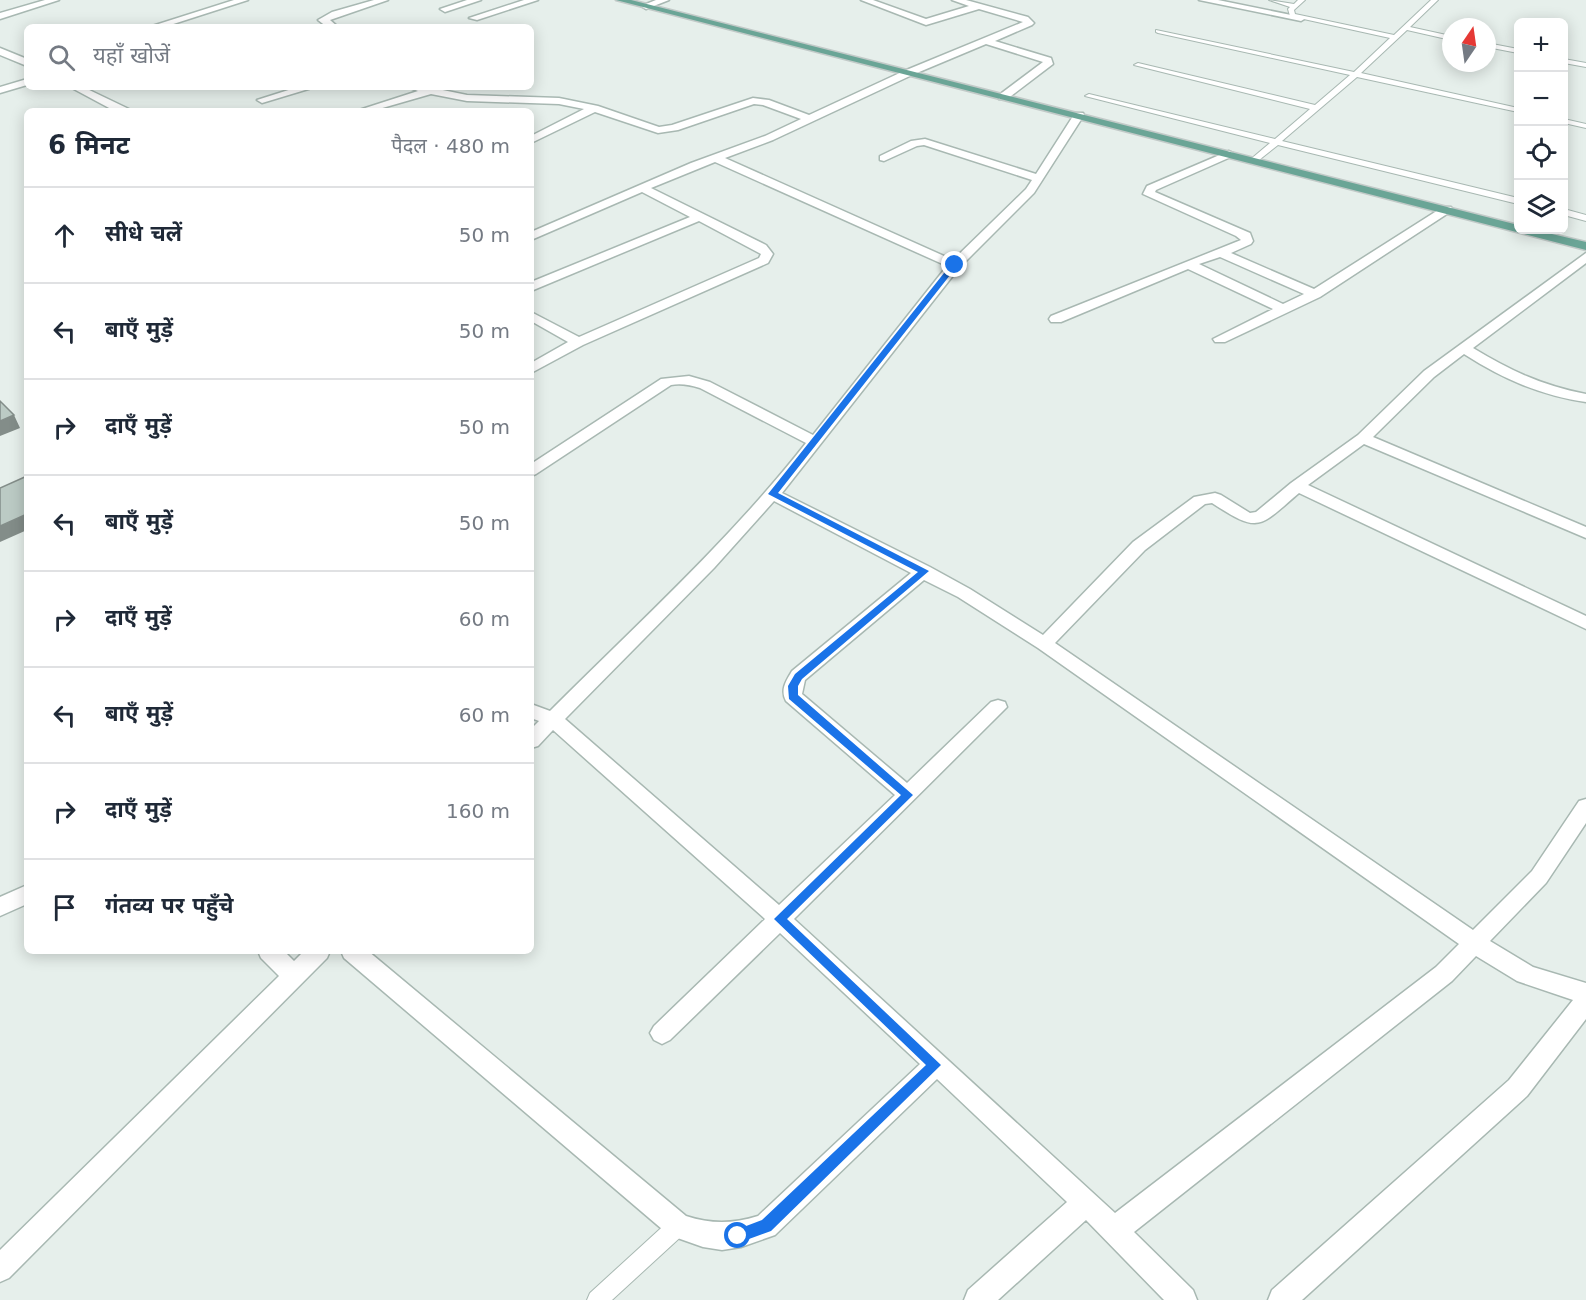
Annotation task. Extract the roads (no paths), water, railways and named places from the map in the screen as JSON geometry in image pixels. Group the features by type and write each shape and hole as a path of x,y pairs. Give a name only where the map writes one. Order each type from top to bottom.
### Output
{"main road":[{"path":"620,0 1514,227"},
{"path":"1539,234 1586,246"}],"street":[{"path":"0,16 55,0"},
{"path":"164,24 244,0"},
{"path":"329,24 323,20 334,14 384,0"},
{"path":"445,9 477,0"},
{"path":"474,18 534,0"},
{"path":"646,6 665,0"},
{"path":"534,235 642,188 769,138 908,73 1029,22 956,0"},
{"path":"872,1 926,22 994,0"},
{"path":"1203,0 1300,18"},
{"path":"986,41 1048,60 1048,64 1003,97"},
{"path":"2,54 24,62"},
{"path":"0,90 24,83"},
{"path":"81,90 118,108"},
{"path":"262,100 299,90"},
{"path":"425,90 467,98 559,101 594,108 658,130 674,128 753,101 765,102 810,119"},
{"path":"371,108 429,91"},
{"path":"534,138 594,108"},
{"path":"534,738 708,564 772,494 955,265 1030,191 1079,116"},
{"path":"884,158 915,143 925,142 1038,178"},
{"path":"1056,319 1188,264 1242,245 1247,241 1246,236 1152,197 1149,191 1229,154"},
{"path":"716,158 955,265"},
{"path":"534,367 578,342 764,260 767,254 762,248 642,188"},
{"path":"1220,339 1315,294 1447,210"},
{"path":"534,286 699,217"},
{"path":"1221,253 1315,294"},
{"path":"1044,644 1139,546 1200,500 1215,498 1246,518 1255,519 1262,516 1297,486 1363,438 1429,374 1586,257"},
{"path":"1188,264 1283,309"},
{"path":"534,318 578,342"},
{"path":"1464,348 1538,389 1586,398"},
{"path":"534,469 666,382 676,380 705,385 815,442"},
{"path":"1363,438 1586,533"},
{"path":"1297,486 1586,623"},
{"path":"772,494 964,593 1044,644 1474,943 1525,974 1586,993"},
{"path":"908,795 793,696 793,686 798,676 924,571"},
{"path":"662,1033 998,706"},
{"path":"534,712 553,719 780,919 935,1065 1086,1202 1183,1300"},
{"path":"1115,1230 1444,974 1539,877 1586,807"},
{"path":"0,907 24,895"},
{"path":"272,954 294,976"},
{"path":"0,1269 316,954"},
{"path":"356,954 678,1226 711,1237 738,1236 766,1226 935,1065"},
{"path":"1282,1300 1518,1088 1586,1001"},
{"path":"978,1300 1086,1202"}],"lane":[{"path":"1272,0 1299,3"},
{"path":"1254,161 1356,74 1435,0"},
{"path":"1299,3 1290,12 1300,18 1395,37"},
{"path":"1405,28 1442,36"},
{"path":"1158,31 1514,109"},
{"path":"1496,47 1514,50"},
{"path":"1568,62 1586,65"},
{"path":"1138,65 1316,108"},
{"path":"1089,96 1514,200"},
{"path":"1568,122 1586,126"},
{"path":"1568,213 1586,218"},
{"path":"597,1300 678,1226"}]}
